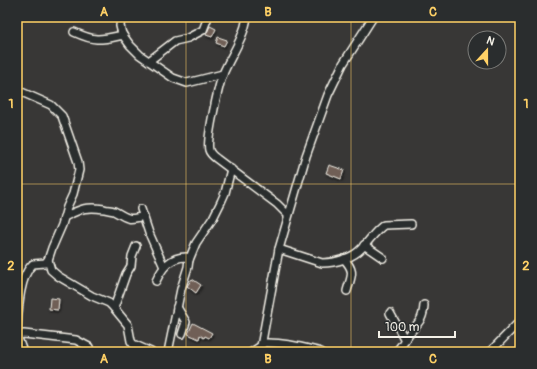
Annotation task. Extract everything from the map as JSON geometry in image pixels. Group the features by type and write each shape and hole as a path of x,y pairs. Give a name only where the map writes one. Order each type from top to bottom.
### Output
{"street":[{"path":"121,17 120,26 123,35 140,55 180,82 187,84 223,74"},
{"path":"149,61 175,41 188,38 202,30 208,17"},
{"path":"246,17 243,32 223,74 211,124 208,149 211,154 288,215"},
{"path":"261,347 279,249 306,156 328,95 343,64 374,17"},
{"path":"74,32 95,40 104,40 123,35"},
{"path":"17,90 51,105 62,116 78,162 79,170 73,194 48,260 51,270 58,276 92,296 109,303 128,325 134,344 151,352"},
{"path":"168,352 177,307 189,260 196,243 213,218 221,202 225,193 231,169"},
{"path":"64,217 92,207 111,210 126,218 136,218 142,213 164,266"},
{"path":"279,249 322,263 329,263 355,253 384,225 412,224"},
{"path":"364,245 383,258"},
{"path":"114,308 126,274 131,266 132,256 136,246"},
{"path":"156,281 164,266 177,258 186,257 189,260"},
{"path":"344,258 352,271 347,291"},
{"path":"17,329 22,288 27,271 33,264 45,263 48,260"},
{"path":"395,352 421,320 424,305"},
{"path":"177,307 186,322 182,334"},
{"path":"390,313 405,340"},
{"path":"490,352 520,321"},
{"path":"23,352 17,336 24,334 76,340 89,347 91,352"},
{"path":"252,352 275,342 321,352"}],"building":[{"path":"210,26 216,29 212,37 206,35"},
{"path":"218,37 227,40 224,46 216,43"},
{"path":"329,165 344,170 341,179 326,173"},
{"path":"192,279 201,285 196,293 187,286"},
{"path":"50,298 59,299 58,310 49,309"},
{"path":"193,323 212,333 209,338 205,336 204,338 200,335 199,339 188,334"}]}
